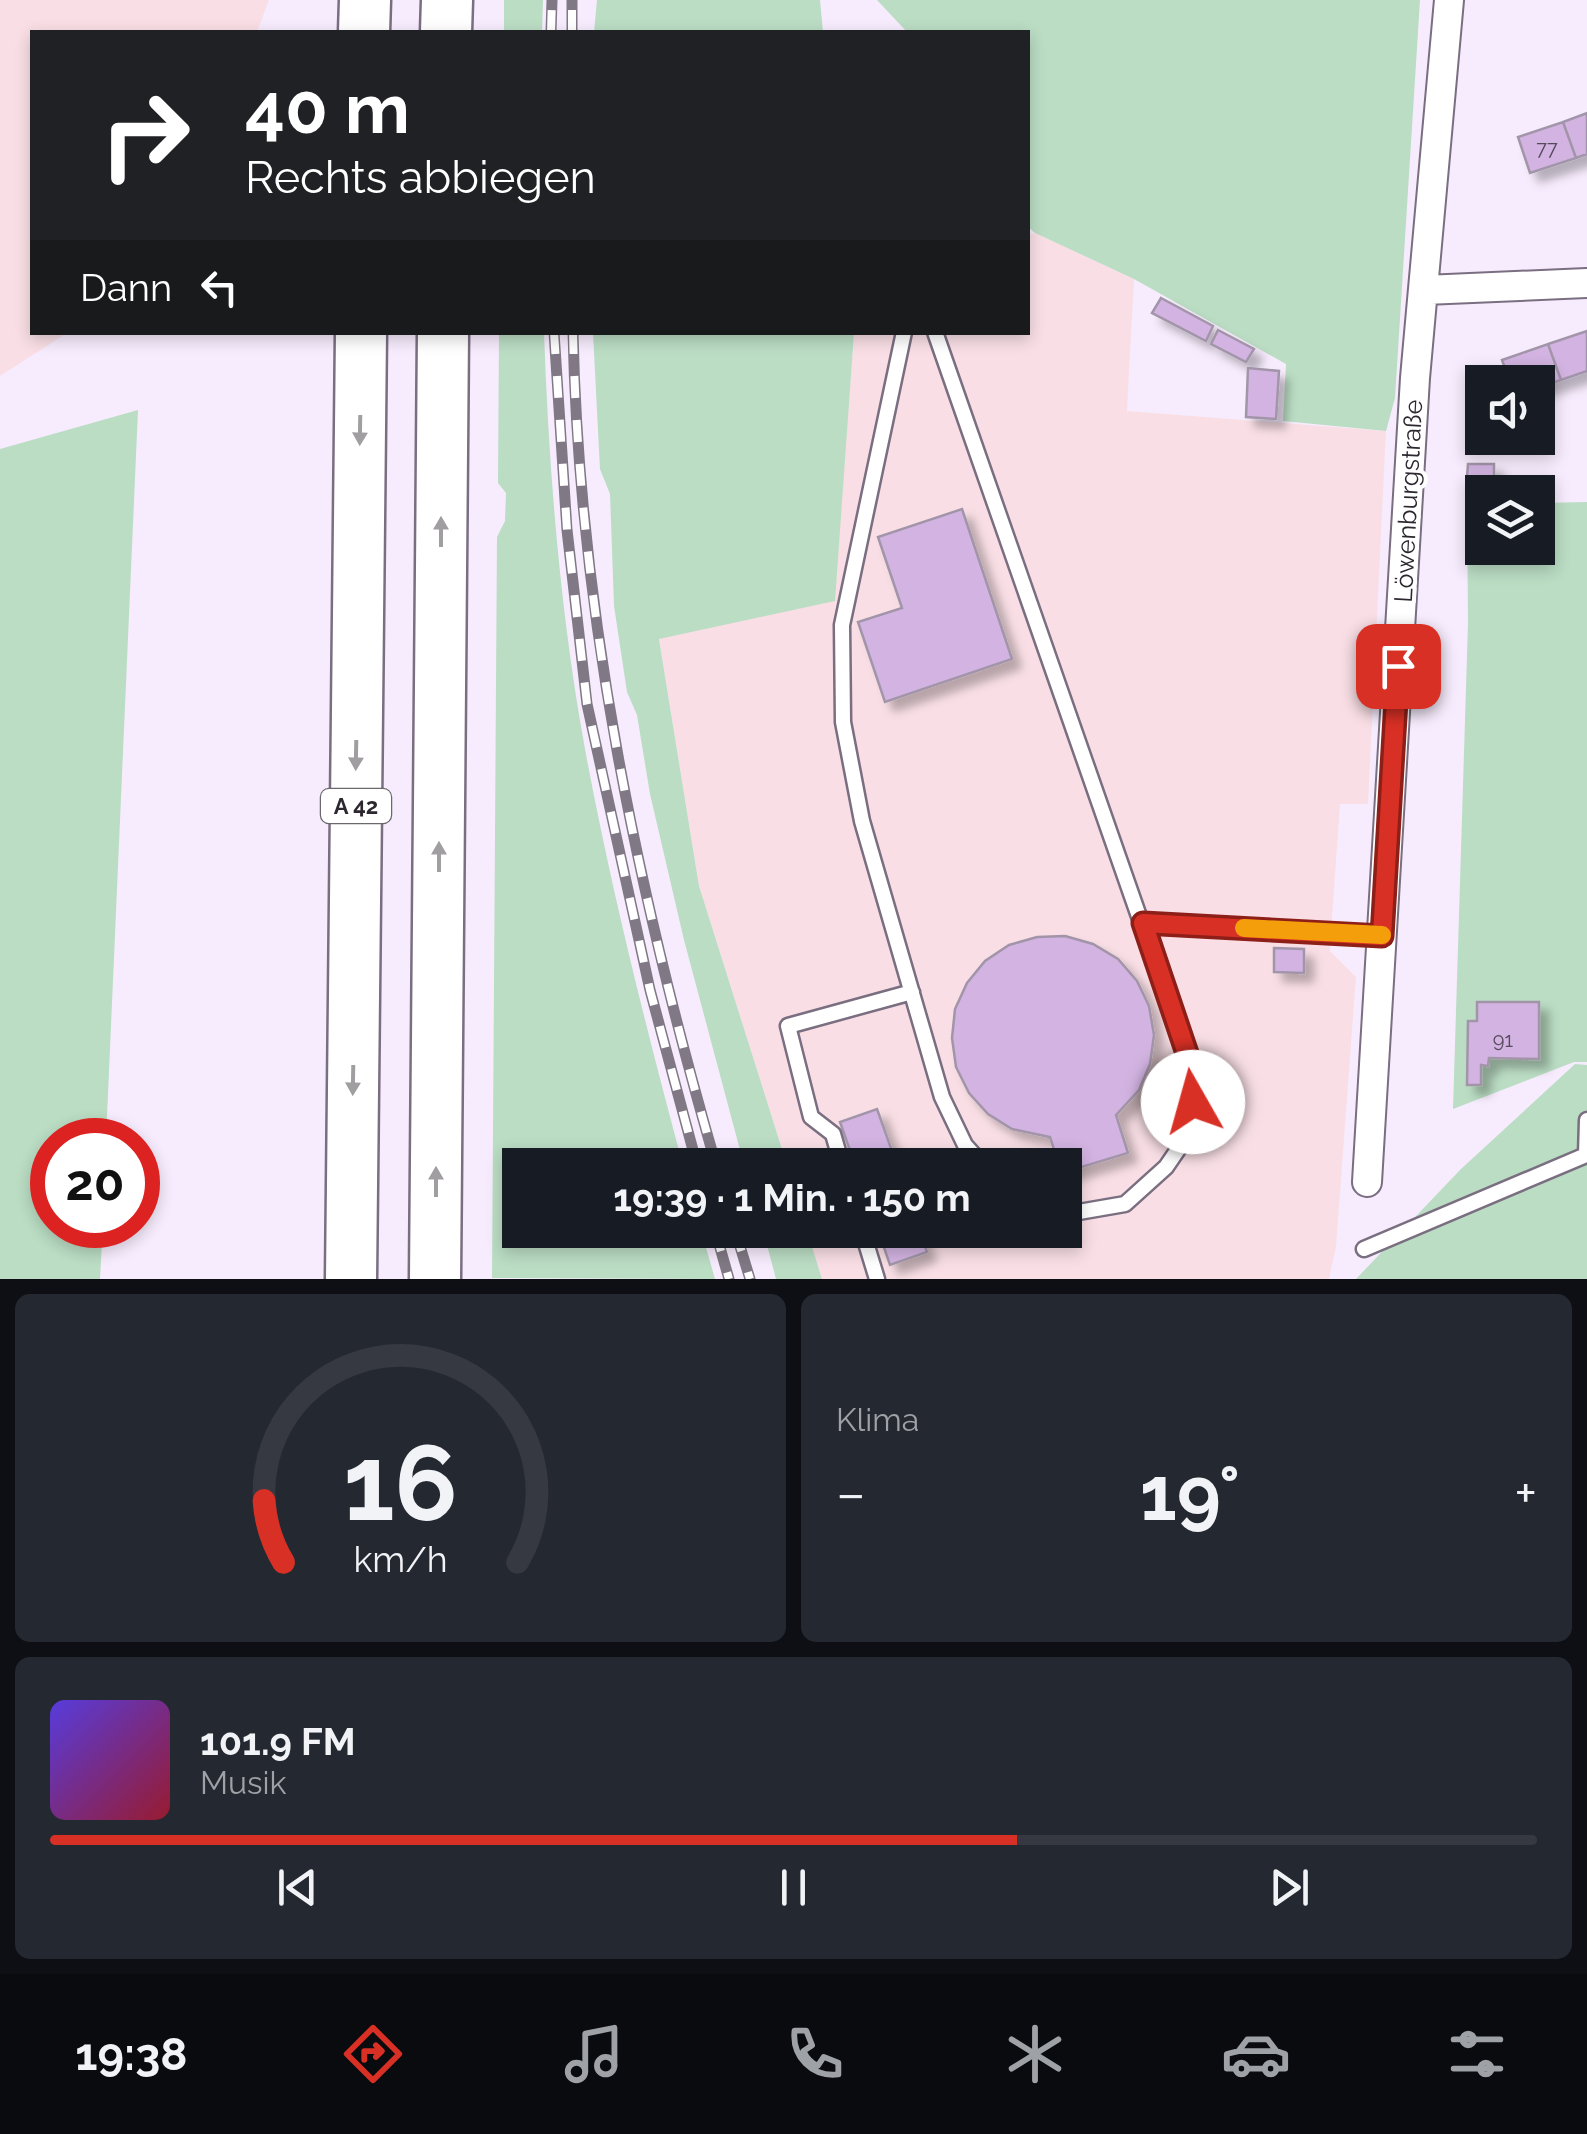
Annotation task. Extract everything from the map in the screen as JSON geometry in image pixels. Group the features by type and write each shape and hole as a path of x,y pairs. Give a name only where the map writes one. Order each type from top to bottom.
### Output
{"highway":[{"path":"364,30 365,0"},
{"path":"446,30 447,0"},
{"name":"A 42","path":"351,1279 361,335"},
{"path":"435,1279 443,335"}],"street":[{"name":"Löwenburgstraße","path":"1367,1182 1415,378 1449,0"},
{"path":"1425,290 1587,283"}],"lane":[{"path":"903,335 842,625 843,722 862,821 942,1096 968,1148"},
{"path":"935,335 1194,1074 1192,1129 1166,1167 1125,1204 1082,1211"},
{"path":"1143,923 1382,936"},
{"path":"837,1148 832,1134 811,1117 788,1026 912,992"},
{"path":"1364,1249 1586,1155 1587,1120"},
{"path":"868,1248 877,1279"}],"shaded area":[{"path":"0,0 269,0 258,30 30,30 30,335 64,335 0,376"},
{"path":"1035,233 1134,279 1127,411 1386,431 1368,804 1340,804 1331,932 1330,951 1356,977 1336,1247 1329,1279 822,1279 813,1248 1082,1248 1082,1167 1127,1152 1116,1115 1139,1090 1150,1064 1154,1035 1149,1006 1137,980 1118,959 1093,944 1065,936 1037,937 1009,945 985,961 967,983 955,1010 952,1038 956,1067 969,1093 988,1114 1012,1129 1050,1137 1054,1148 782,1148 699,886 659,638 834,601 854,335 1030,335 1030,234"}],"green space":[{"path":"504,0 543,0 542,30 504,30"},
{"path":"597,0 820,0 823,30 594,30"},
{"path":"877,0 1420,0 1395,398 1386,431 1283,421 1286,364 1134,279 1030,229 1030,30 905,30"},
{"path":"499,335 544,335 557,542 576,697 618,906 679,1148 502,1148 502,1248 706,1248 715,1279 492,1278 497,537 505,521 506,493 498,483"},
{"path":"593,335 854,335 835,601 659,639 699,886 782,1148 739,1148 684,940 650,794 637,715 627,692 614,606 610,494 600,469"},
{"path":"138,410 107,1118 30,1118 30,1248 102,1248 100,1279 0,1279 0,449"},
{"path":"1587,502 1587,1062 1574,1062 1453,1109 1468,565 1555,565 1555,503"},
{"path":"1575,1064 1587,1065 1587,1279 1356,1279 1461,1169"},
{"path":"768,1248 813,1248 822,1279 776,1279"}],"building":[{"path":"1587,113 1587,154 1576,158 1563,122"},
{"path":"1563,122 1576,158 1530,173 1518,137"},
{"path":"1161,298 1213,326 1206,341 1152,313"},
{"path":"1218,330 1254,349 1246,362 1211,344"},
{"path":"1587,331 1587,371 1561,380 1548,344"},
{"path":"1548,344 1561,380 1555,382 1555,365 1504,365 1502,360"},
{"path":"1248,368 1279,371 1276,419 1246,417"},
{"path":"1468,464 1494,464 1494,475 1467,475"},
{"path":"962,509 1012,659 885,702 858,622 902,608 878,537"},
{"path":"1065,936 1093,944 1118,959 1137,981 1149,1006 1154,1035 1150,1064 1139,1090 1116,1115 1128,1153 1082,1167 1082,1148 1054,1148 1050,1137 1012,1129 988,1114 969,1093 956,1067 952,1038 955,1009 967,983 985,961 1009,945 1037,937"},
{"path":"1274,948 1304,949 1304,973 1274,972"},
{"path":"1477,1002 1539,1002 1539,1059 1489,1058 1488,1066 1481,1065 1481,1085 1467,1085 1468,1021 1477,1021"},
{"path":"877,1109 891,1148 849,1148 840,1122"},
{"path":"884,1248 926,1248 927,1252 890,1265"}],"railway":[{"path":"551,30 552,0"},
{"path":"572,0 572,30"},
{"path":"554,335 567,530 587,704 650,990 692,1148"},
{"path":"573,335 587,543 600,648 638,857 711,1148"},
{"path":"720,1248 729,1279"},
{"path":"741,1248 750,1279"}],"slow traffic":[{"path":"1244,928 1382,935"}],"route":[{"path":"1193,1102 1194,1074 1143,923 1382,936 1398,666"}]}
